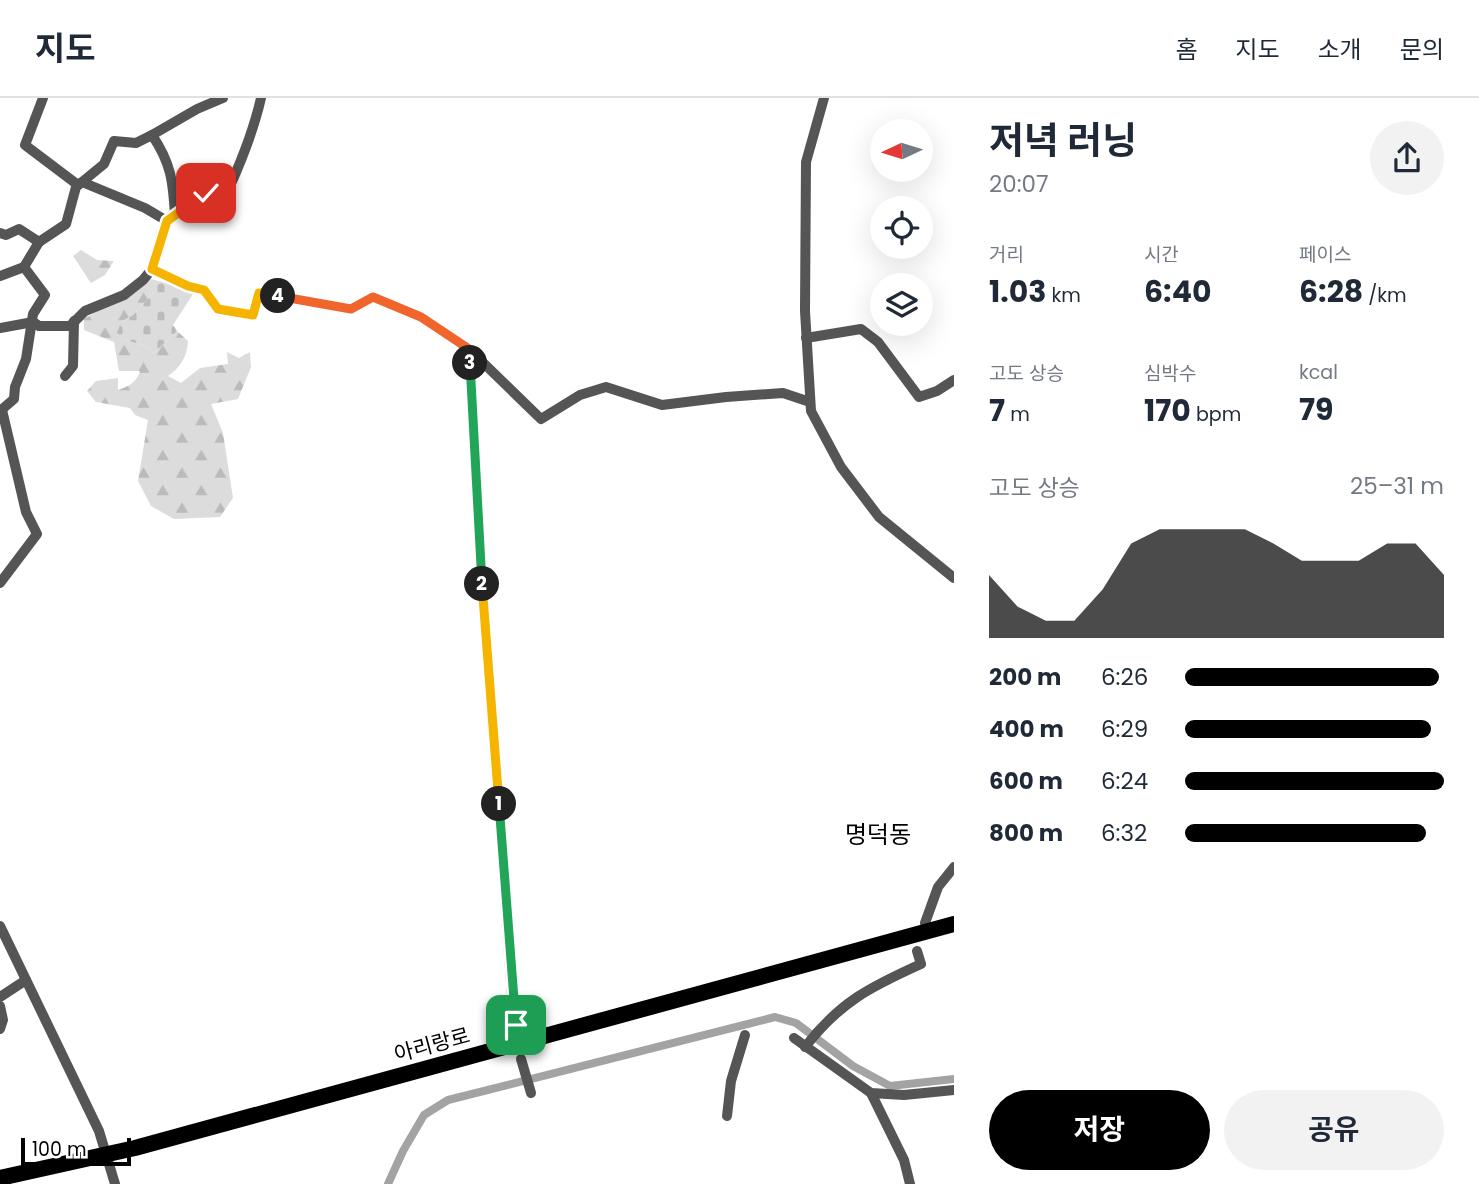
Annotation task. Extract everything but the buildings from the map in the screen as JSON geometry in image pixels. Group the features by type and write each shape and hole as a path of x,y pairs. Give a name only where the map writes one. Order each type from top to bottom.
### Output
{"highway":[{"name":"아리랑로","path":"136,1153 954,924"},
{"name":"아리랑로","path":"25,1184 87,1165 954,934"},
{"name":"아리랑로","path":"0,1178 87,1165"}],"street":[{"path":"43,98 25,145 80,183 171,218"},
{"path":"0,276 24,267 39,242 66,224 71,201 80,183 103,164 114,141 136,143 197,109 223,98"},
{"path":"171,218 206,193 230,186 249,142 261,98"},
{"path":"824,98 806,162 806,338 811,411 841,467 879,517 954,578"},
{"path":"0,328 33,322 39,326 69,326 85,311 124,295 152,269 171,218 169,166 165,153 152,135"},
{"path":"0,233 6,235 19,229 39,242"},
{"path":"0,583 37,534 26,512 1,411 14,399 15,387 26,359 33,314 45,295 24,267"},
{"path":"152,269 188,286 204,290 218,309 253,315 259,293 351,309 373,297 421,317 469,349 541,419 580,395 606,387 662,405 783,393 810,402"},
{"path":"65,376 73,366 74,321"},
{"path":"806,338 861,329 878,342 919,397 937,391 954,380"},
{"path":"469,349 485,630 515,1036"},
{"path":"925,923 939,887 954,867"},
{"path":"0,926 99,1131 115,1184"},
{"path":"806,1045 841,1007 879,983 921,964 917,951"},
{"path":"0,997 26,980"},
{"path":"0,1006 3,1020 0,1029"},
{"path":"727,1116 731,1081 745,1035"},
{"path":"794,1038 871,1093 905,1160 910,1184"},
{"path":"521,1059 530,1091"},
{"path":"871,1093 904,1095 954,1090"}],"green space":[{"path":"81,250 97,260 114,261 105,275 91,283 73,256"},
{"path":"151,279 154,292 133,315 121,322 123,339 151,348 153,354 177,331 188,341 188,347 182,362 168,376 181,383 200,368 228,364 227,352 239,358 250,352 251,367 238,399 211,404 223,433 233,498 220,517 174,519 151,506 138,481 148,420 135,415 130,408 96,402 87,391 96,381 118,378 118,390 122,389 134,381 140,371 119,371 114,342 84,330 84,319"},
{"path":"151,279 195,291 173,325 177,331 153,354 151,348 123,339 117,333 121,322 133,315 153,293"}],"waterway":[{"path":"388,1184 424,1115 448,1100 775,1017 796,1023 853,1066 890,1086 954,1079"}],"district":[{"name":"명덕동","path":"878,835"}],"route":[{"path":"206,193 167,221 152,269 188,286 204,290 218,309 253,315 259,293 351,309 373,297 421,317 469,349 485,630 516,1025"}]}
